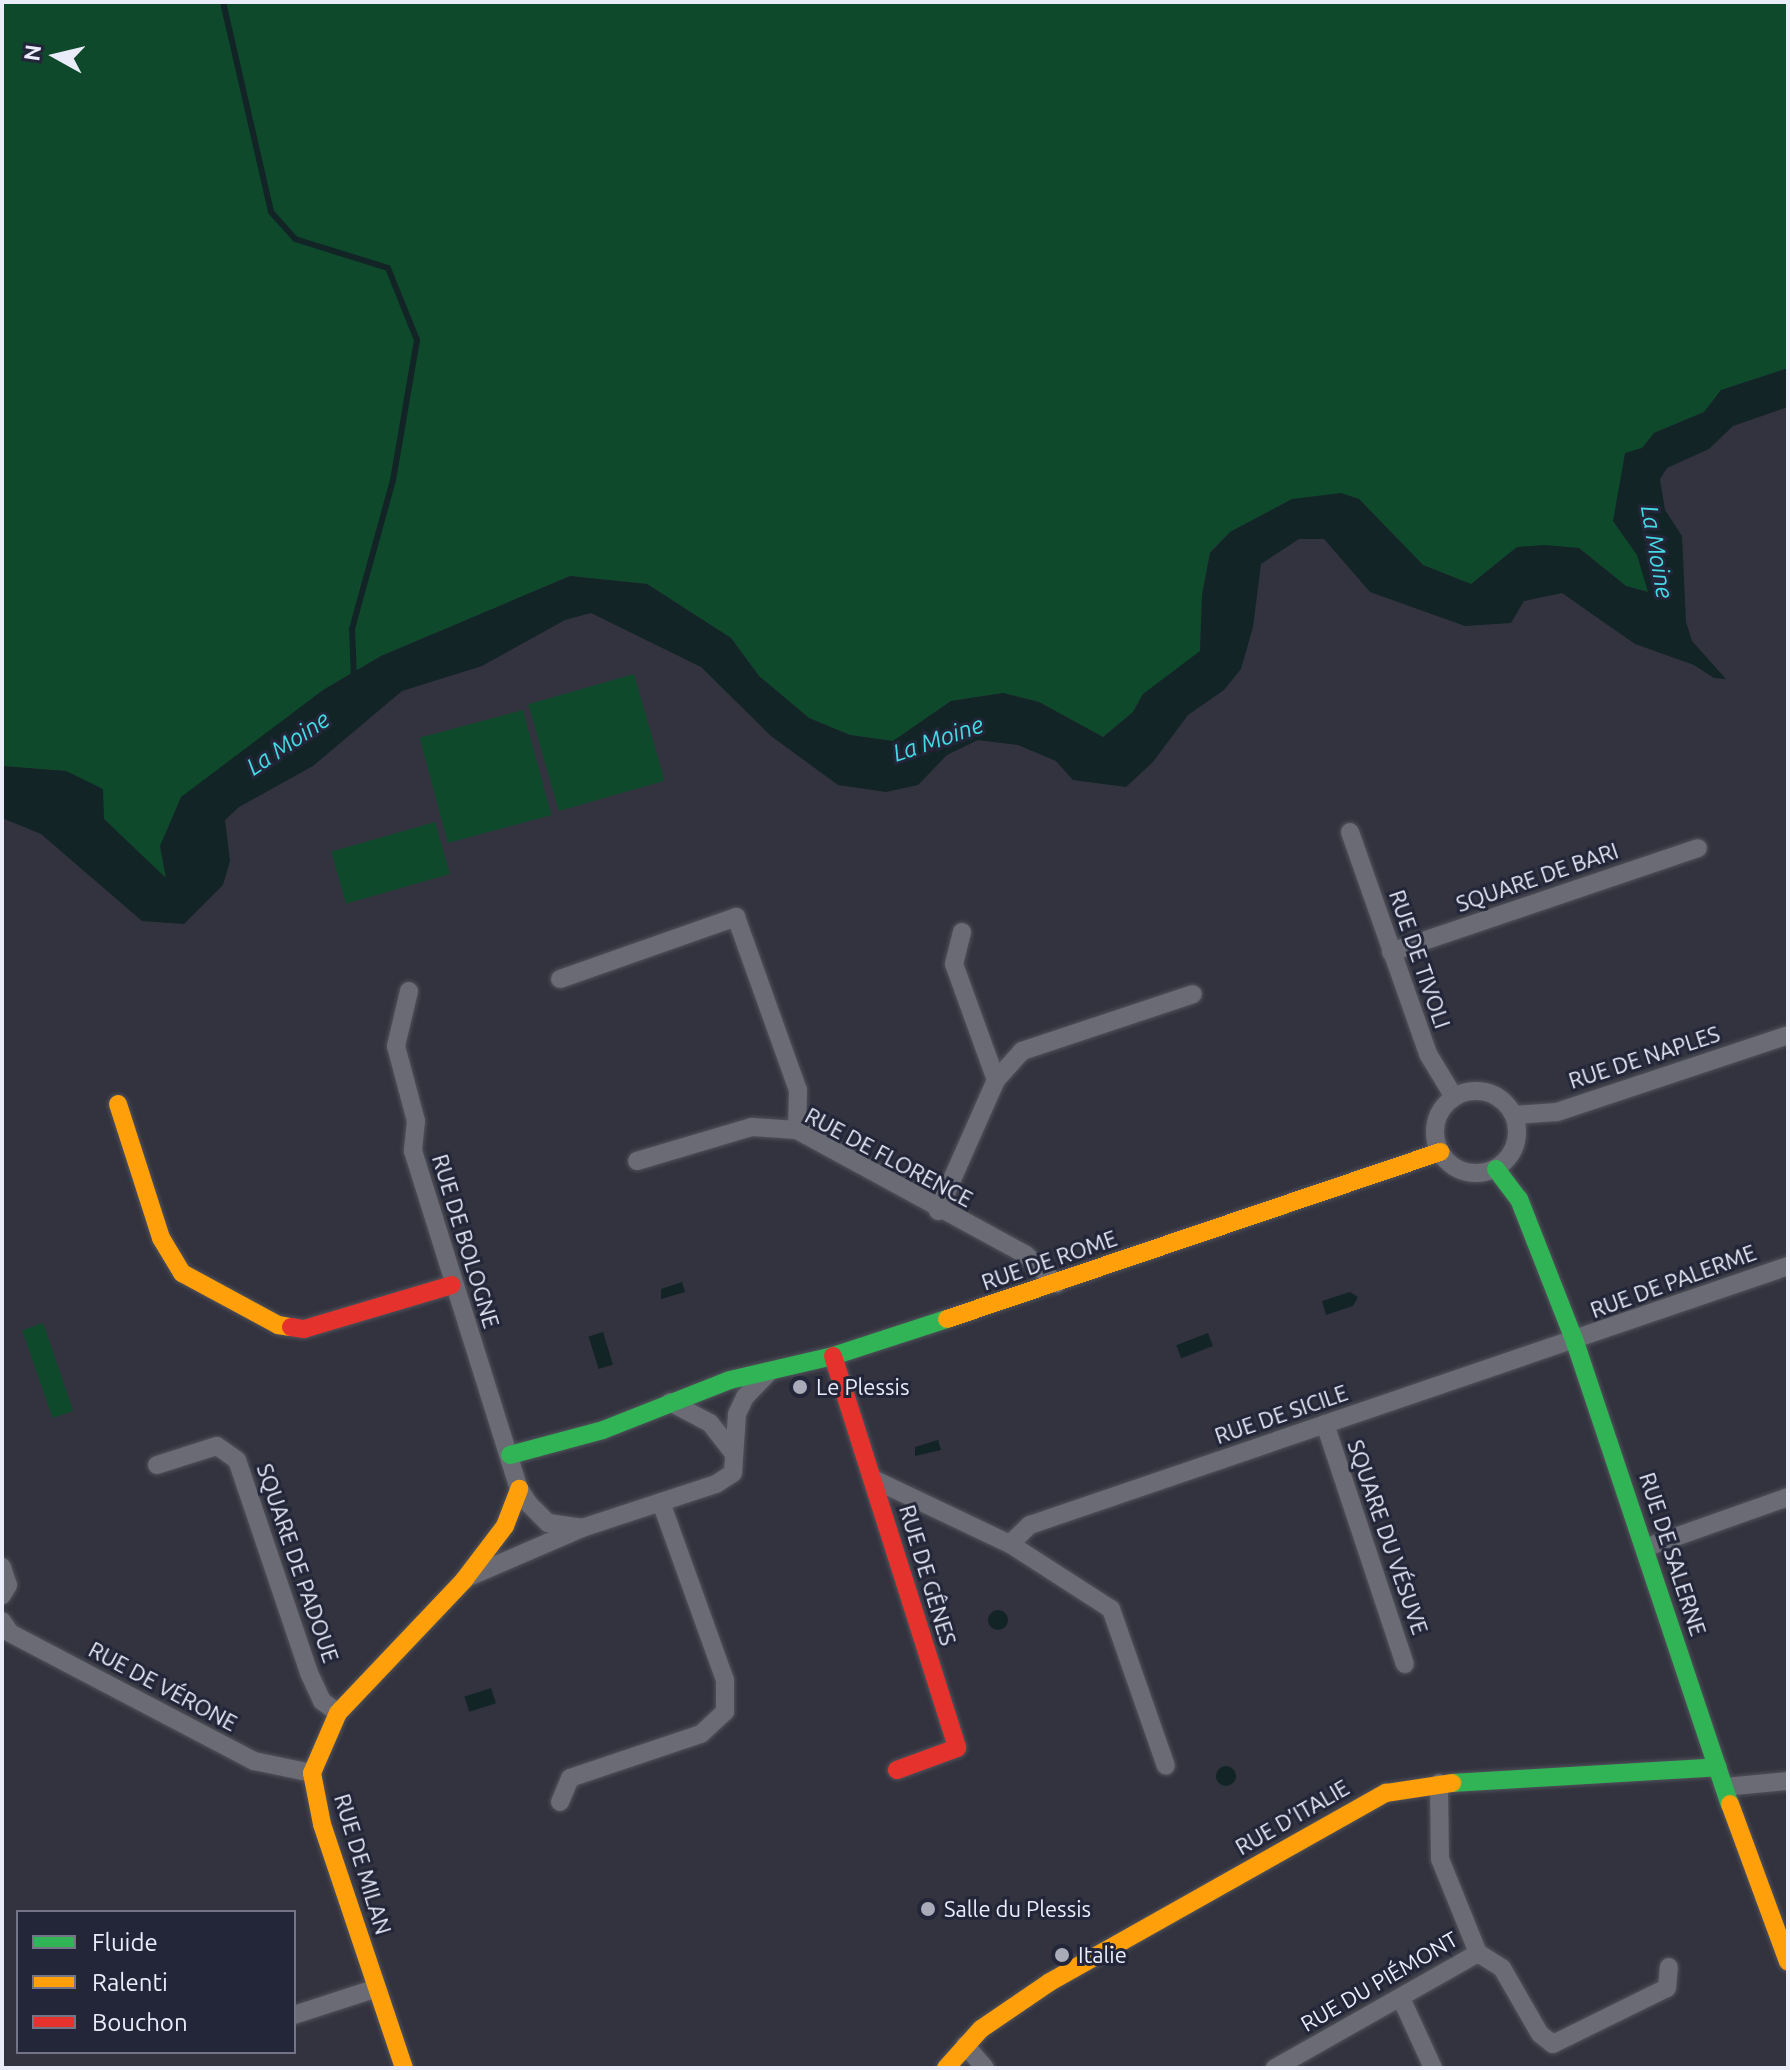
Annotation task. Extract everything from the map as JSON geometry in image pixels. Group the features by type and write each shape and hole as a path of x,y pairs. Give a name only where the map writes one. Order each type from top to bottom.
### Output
{"street":[{"name":"RUE DE TIVOLI","path":"1350,832 1428,1054 1454,1097"},
{"name":"SQUARE DE BARI","path":"1391,952 1698,848"},
{"path":"560,979 736,917 798,1090 797,1130"},
{"path":"962,932 954,964 996,1080"},
{"name":"RUE DE BOLOGNE","path":"409,991 396,1046 416,1121 413,1151 452,1285 519,1489"},
{"path":"938,1211 996,1080 1022,1051 1193,994"},
{"name":"RUE DE NAPLES","path":"1514,1115 1557,1112 1788,1035"},
{"path":"1481,1091 1494,1095 1514,1115 1513,1151 1496,1169 1471,1174 1440,1152 1435,1128 1454,1097 1481,1091"},
{"path":"118,1104 161,1238 182,1273 209,1290 278,1325 304,1329 452,1285"},
{"name":"RUE DE FLORENCE","path":"637,1161 752,1127 797,1130 938,1211 1026,1255 1057,1284"},
{"name":"RUE DE ROME","path":"510,1455 603,1430 670,1402 770,1371 833,1356 1057,1284 1440,1152"},
{"name":"RUE DE SALERNE","path":"1496,1169 1519,1199 1575,1342 1647,1547 1724,1787 1788,1962"},
{"name":"RUE DE PALERME","path":"1575,1342 1788,1266"},
{"name":"RUE DE SICILE","path":"1010,1544 1030,1525 1575,1342"},
{"name":"RUE DE GÊNES","path":"833,1356 957,1748 897,1770"},
{"path":"733,1452 737,1414 745,1397 770,1371"},
{"path":"670,1402 710,1423 733,1452"},
{"name":"SQUARE DU VÉSUVE","path":"1325,1424 1405,1664"},
{"name":"SQUARE DE PADOUE","path":"157,1465 217,1446 237,1460 309,1673 322,1701 338,1713"},
{"name":"RUE DE MILAN","path":"464,1580 582,1528 716,1484 733,1473 733,1452"},
{"path":"873,1479 1010,1544 1111,1609 1166,1766"},
{"path":"519,1489 548,1523 582,1528"},
{"name":"RUE DE MILAN","path":"404,2068 322,1824 312,1773 338,1713 464,1580 505,1526 519,1489"},
{"path":"1647,1547 1788,1497"},
{"path":"560,1802 570,1778 701,1734 725,1712 725,1680 661,1502"},
{"path":"2,1567 8,1585 2,1595"},
{"name":"RUE DE VÉRONE","path":"2,1621 10,1633 254,1761 312,1773"},
{"name":"RUE D’ITALIE","path":"946,2068 965,2045 1050,1982 1354,1808 1386,1793 1439,1783 1718,1767"},
{"path":"1724,1787 1788,1781"},
{"name":"RUE DU PIÉMONT","path":"1275,2068 1478,1953 1440,1859 1439,1783"},
{"path":"1478,1953 1502,1968 1540,2034 1553,2044 1667,1988 1669,1967"},
{"path":"296,2014 377,1988"},
{"path":"1401,1998 1433,2068"},
{"path":"965,2045 985,2068"}],"green space":[{"path":"2,2 1788,2 1788,368 1722,390 1704,412 1654,433 1642,448 1613,521 1637,555 1649,592 1626,586 1579,548 1517,547 1471,584 1423,565 1359,499 1292,499 1230,532 1210,552 1202,595 1200,652 1143,694 1133,712 1103,737 1039,702 1003,693 951,701 893,741 850,735 809,718 759,676 731,638 647,584 570,576 381,656 323,690 277,726 160,846 166,880 104,819 66,771 2,766"},
{"path":"634,674 665,781 559,811 528,704"},
{"path":"523,710 551,815 448,843 420,738"},
{"path":"435,822 450,874 346,904 331,852"},
{"path":"43,1323 73,1411 52,1418 22,1330"}],"water":[{"name":"La Moine","path":"1788,368 1788,407 1733,426 1709,449 1667,468 1660,479 1665,510 1682,536 1686,622 1692,641 1726,679 1714,678 1694,665 1635,644 1562,593 1524,601 1511,623 1465,626 1370,592 1324,539 1299,539 1261,564 1253,627 1241,669 1224,690 1188,715 1153,762 1126,787 1073,780 1056,761 1018,745 978,740 947,755 918,785 886,792 838,785 771,736 701,667 591,613 565,620 482,666 402,691 313,766 239,807 225,820 230,861 223,885 184,924 142,921 41,834 2,818 2,766 66,771 103,789 104,819 166,878 160,846 181,797 323,690 381,656 570,576 647,584 731,638 759,676 809,718 850,735 893,741 951,701 1003,693 1039,702 1103,737 1133,712 1143,694 1200,651 1202,595 1210,553 1230,532 1292,499 1341,493 1359,499 1423,565 1471,584 1517,547 1545,545 1579,548 1626,586 1648,592 1637,555 1613,521 1625,453 1642,448 1654,433 1704,412 1721,390"},
{"path":"682,1282 685,1292 661,1299 661,1289"},
{"path":"1350,1292 1358,1297 1353,1306 1326,1315 1322,1301"},
{"path":"603,1332 613,1365 599,1369 589,1336"},
{"path":"1208,1333 1213,1346 1181,1358 1176,1345"},
{"path":"938,1440 941,1450 915,1456 915,1447"},
{"path":"998,1610 1005,1613 1008,1620 1005,1627 998,1630 991,1627 988,1620 991,1613"},
{"path":"491,1688 496,1703 469,1712 464,1697"},
{"path":"1226,1766 1233,1769 1236,1776 1233,1783 1226,1786 1219,1783 1216,1776 1219,1769"}],"waterway":[{"path":"223,2 271,212 295,239 388,268 417,340 393,480 352,629 354,678"}],"traffic: fast":[{"path":"1496,1169 1519,1199 1575,1342 1730,1804"},
{"path":"510,1455 603,1430 730,1380 833,1356 947,1319"},
{"path":"1452,1783 1718,1767"}],"traffic: slow":[{"path":"118,1104 161,1238 182,1273 278,1325 291,1327"},
{"path":"947,1319 1440,1152"},
{"path":"404,2068 322,1824 312,1773 338,1713 464,1580 505,1526 519,1489"},
{"path":"946,2068 981,2029 1050,1982 1386,1793 1452,1783"},
{"path":"1730,1804 1788,1962"}],"traffic: jam":[{"path":"291,1327 304,1329 452,1285"},
{"path":"833,1356 957,1748 897,1770"}],"place":[{"name":"Le Plessis","path":"800,1387"},
{"name":"Salle du Plessis","path":"928,1909"},
{"name":"Italie","path":"1062,1955"}]}
